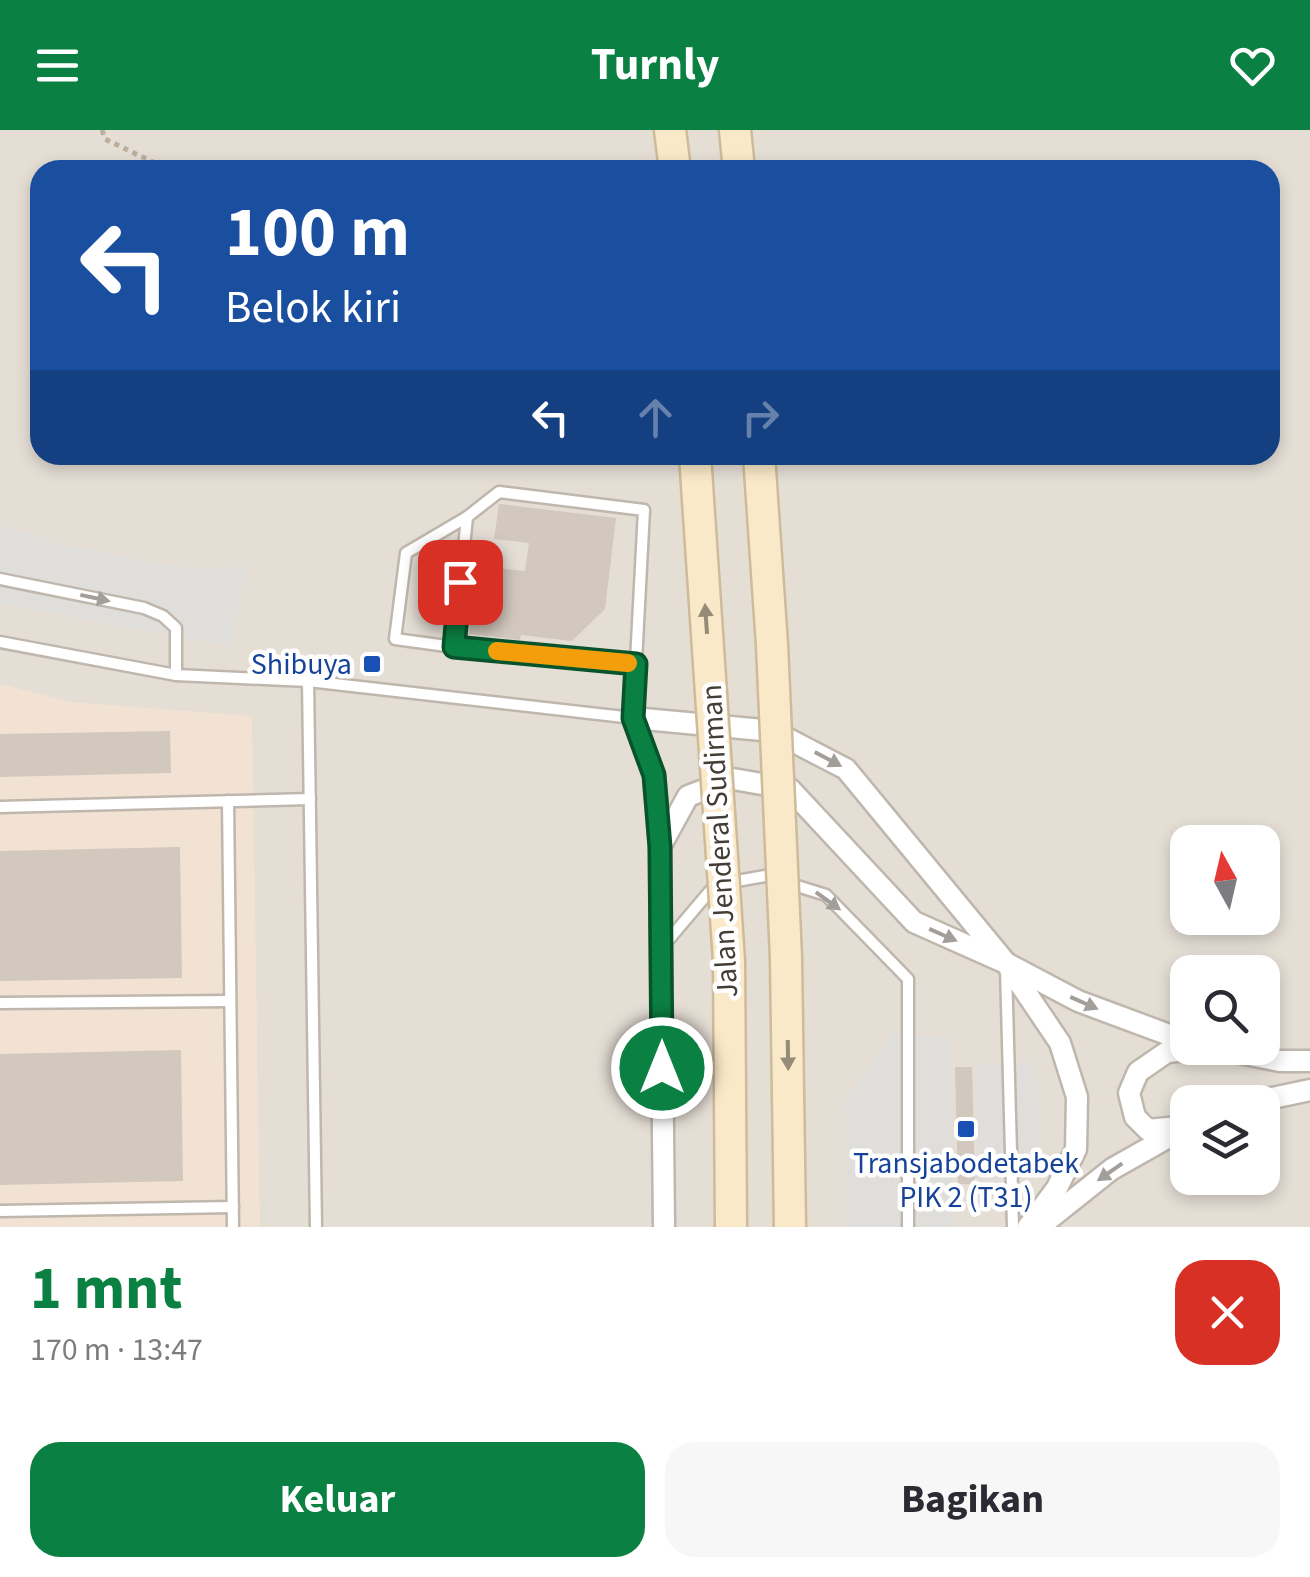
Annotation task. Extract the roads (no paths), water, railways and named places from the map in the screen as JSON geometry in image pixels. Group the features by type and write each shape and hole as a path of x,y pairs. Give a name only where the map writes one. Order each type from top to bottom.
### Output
{"main road":[{"path":"670,130 673,160"},
{"name":"Jalan Jenderal Sudirman","path":"697,465 729,961 730,1227"},
{"name":"Jalan Jenderal Sudirman","path":"760,465 786,958 790,1227"}],"street":[{"path":"664,1227 660,847 654,775 633,718 773,731 846,769 1006,963 1060,1043 1077,1097 1076,1149 1057,1188 1028,1227"},
{"path":"660,847 688,796 733,780 790,789 914,922 1078,1001 1170,1035"},
{"path":"1170,1052 1138,1072 1128,1093 1135,1117 1148,1130 1170,1128"},
{"path":"1280,1061 1310,1061"},
{"path":"1280,1096 1310,1090"},
{"path":"1039,1227 1112,1169 1170,1136"}],"lane":[{"path":"0,642 176,675 308,681 633,718 636,664 644,510 499,492 467,518 406,553 395,639 636,664"},
{"path":"454,647 467,518"},
{"path":"0,578 144,608 163,616 176,628 176,675"},
{"path":"308,681 316,1227"},
{"path":"0,807 310,798"},
{"path":"228,801 233,1227"},
{"path":"661,948 716,886 765,876 826,895 908,979 908,1227"},
{"path":"1006,963 1012,1227"},
{"path":"0,1003 230,1000"},
{"path":"0,1210 233,1207"}],"place":[{"name":"Shibuya","path":"372,664"},
{"name":"Transjabodetabek PIK 2 (T31)","path":"966,1129"}]}
